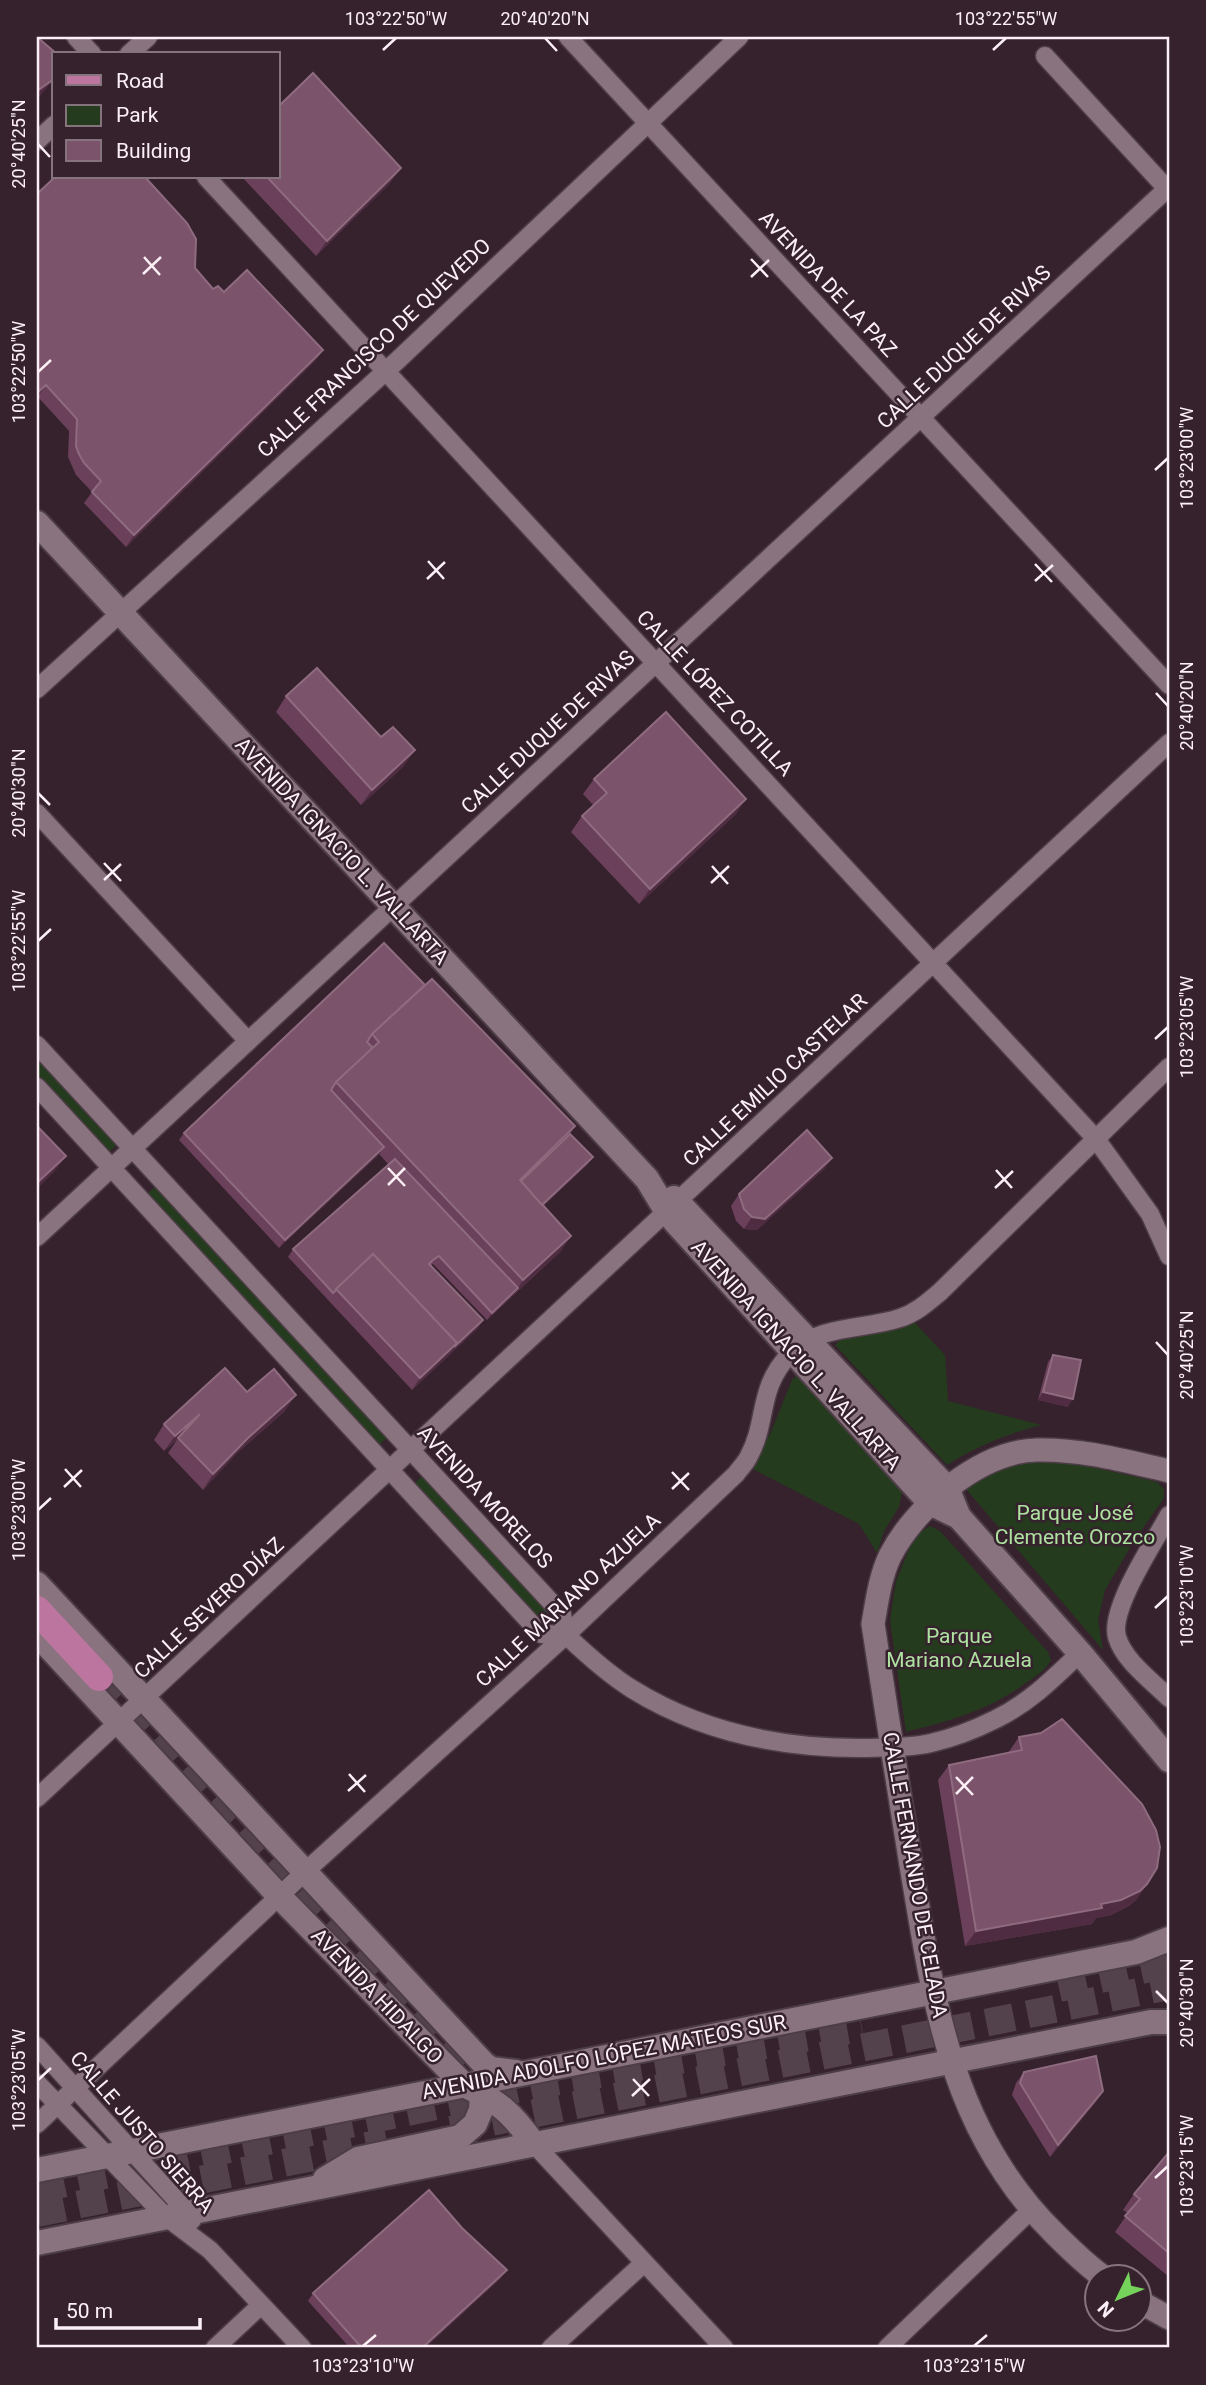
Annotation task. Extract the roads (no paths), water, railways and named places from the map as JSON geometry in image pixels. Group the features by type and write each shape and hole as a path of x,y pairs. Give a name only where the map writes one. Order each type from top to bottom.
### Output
{"main road":[{"name":"AVENIDA IGNACIO L. VALLARTA","path":"37,523 939,1495 1080,1653 1169,1760"},
{"name":"AVENIDA HIDALGO","path":"37,1584 484,2064 491,2069 523,2073"},
{"path":"37,1610 99,1677"},
{"name":"AVENIDA HIDALGO","path":"37,1634 279,1896 473,2089 509,2112 534,2144"},
{"name":"AVENIDA ADOLFO LÓPEZ MATEOS SUR","path":"37,2170 473,2089 523,2073 1136,1952 1169,1939"},
{"path":"37,2243 951,2061 1151,2022 1169,2022"},
{"path":"310,2188 358,2159 460,2137 475,2124 481,2110 473,2089"}],"street":[{"path":"76,37 90,52"},
{"path":"131,52 148,37"},
{"name":"AVENIDA DE LA PAZ","path":"568,37 1169,685"},
{"name":"CALLE FRANCISCO DE QUEVEDO","path":"37,689 386,371 740,37"},
{"path":"1045,56 1169,189"},
{"path":"37,141 52,127"},
{"name":"CALLE LÓPEZ COTILLA","path":"207,178 1096,1139 1150,1214 1169,1256"},
{"name":"CALLE DUQUE DE RIVAS","path":"37,1237 1169,189"},
{"name":"CALLE EMILIO CASTELAR","path":"411,1451 1169,743"},
{"path":"37,813 248,1041"},
{"name":"AVENIDA MORELOS","path":"37,1045 562,1614 566,1635"},
{"path":"800,1346 848,1328 874,1325 902,1317 921,1307 940,1292 1169,1066"},
{"path":"37,1087 541,1634 566,1635 596,1663 633,1690 674,1711 753,1738 839,1748 892,1747 930,1743 998,1718 1042,1688 1080,1653"},
{"name":"CALLE MARIANO AZUELA","path":"37,2124 279,1896 566,1635 736,1474 749,1457 769,1384 779,1366 800,1346"},
{"name":"CALLE FERNANDO DE CELADA","path":"1084,2263 1031,2210 993,2156 971,2114 951,2061 932,1992 873,1624 880,1583 901,1537 939,1495 992,1460 1033,1450 1082,1452 1169,1471"},
{"name":"CALLE SEVERO DÍAZ","path":"37,1798 411,1451"},
{"path":"1169,1515 1122,1600 1115,1620 1117,1638 1129,1657 1169,1699"},
{"name":"CALLE JUSTO SIERRA","path":"37,2046 75,2089 119,2153 302,2348"},
{"name":"CALLE JUSTO SIERRA","path":"37,2083 58,2105 119,2153"},
{"name":"AVENIDA HIDALGO","path":"534,2144 724,2348"},
{"path":"887,2348 1031,2210"},
{"path":"551,2348 644,2263"},
{"path":"215,2348 261,2305"}],"tunnel":[{"path":"99,1677 471,2071 496,2085 504,2084"},
{"path":"1059,1988 1169,1964"},
{"path":"451,2130 1169,1986"},
{"path":"37,2189 542,2084 862,2028"},
{"path":"37,2213 387,2142"}],"park label":[{"name":"Parque José Clemente Orozco","path":"1075,1525"},
{"name":"Parque Mariano Azuela","path":"959,1648"}]}
